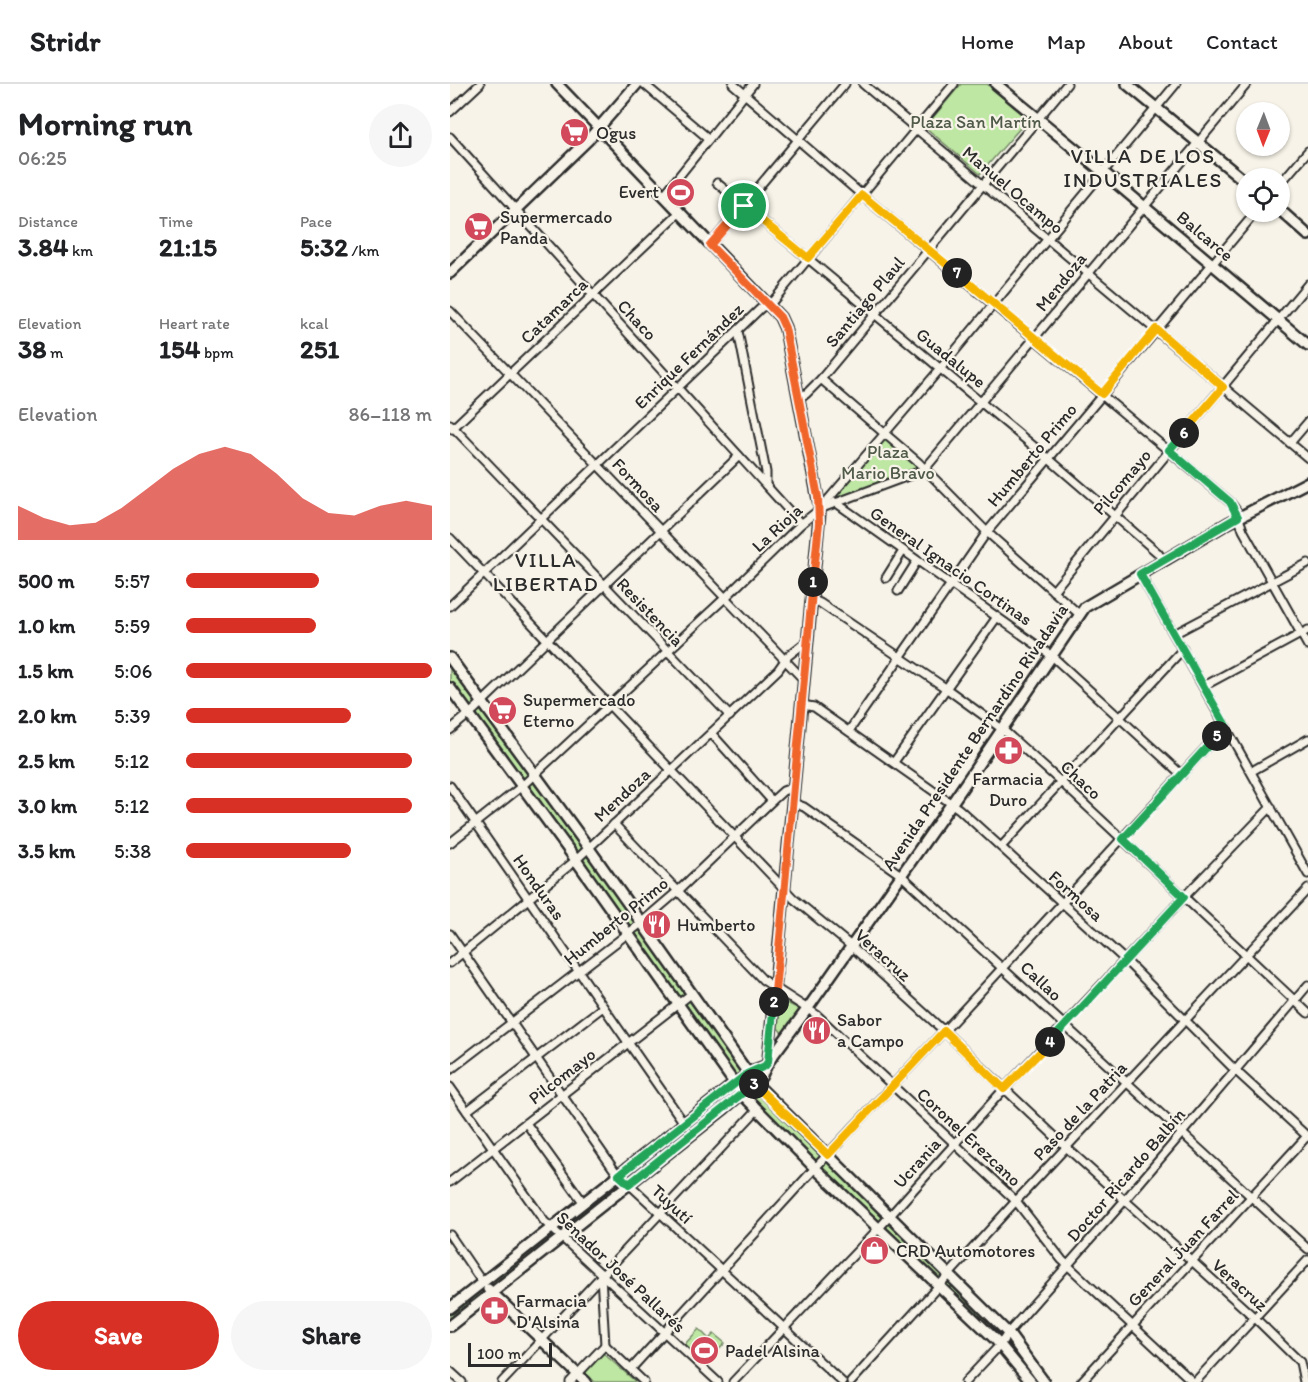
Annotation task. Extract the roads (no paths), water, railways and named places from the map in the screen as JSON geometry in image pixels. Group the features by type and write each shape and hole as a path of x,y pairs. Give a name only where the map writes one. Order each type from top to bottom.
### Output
{"main road":[{"path":"557,84 780,317 785,328 820,509 785,890 766,1064"},
{"path":"450,273 600,128 637,84"},
{"name":"Balcarce","path":"996,84 1308,345"},
{"path":"1127,84 1236,174"},
{"path":"1290,219 1308,235"},
{"name":"Avenida Presidente Bernardino Rivadavia","path":"450,1326 761,1077 766,1064 952,803 1079,614 1089,604 1238,517 1308,482"},
{"path":"450,658 588,847 754,1083 1008,1333 1044,1382"},
{"path":"450,688 576,860 742,1094 815,1168 1000,1344 1031,1382"},
{"name":"Avenida Presidente Bernardino Rivadavia","path":"450,1308 734,1084 766,1064"},
{"path":"482,1282 586,1382"}],"street":[{"path":"450,112 480,84"},
{"path":"644,84 709,139"},
{"path":"733,84 862,195 1230,502 1243,530 1304,632 1308,646"},
{"path":"663,196 753,84"},
{"path":"710,245 845,84"},
{"name":"Manuel Ocampo","path":"863,84 1308,458"},
{"name":"Enrique Fernández","path":"450,606 678,387 767,304 773,301 954,84"},
{"name":"Santiago Plaul","path":"798,397 810,391 821,379 1066,84"},
{"name":"La Rioja","path":"450,843 522,786 726,597 801,524 820,509 940,369 1176,84"},
{"name":"Mendoza","path":"924,470 1143,206 1248,84"},
{"name":"Chaco","path":"450,137 801,524"},
{"path":"1290,172 1308,151"},
{"name":"Guadalupe","path":"717,183 1115,514 1158,553 1162,560"},
{"name":"Catamarca","path":"451,427 679,213"},
{"name":"Humberto Primo","path":"849,731 987,532 1247,222"},
{"name":"Pilcomayo","path":"1053,591 1308,284"},
{"name":"Formosa","path":"450,311 804,680"},
{"path":"738,331 766,472 766,485"},
{"path":"821,379 886,433 987,532 1079,614"},
{"path":"1290,443 1308,422"},
{"name":"Resistencia","path":"451,427 730,716"},
{"path":"450,730 470,715 740,456"},
{"path":"820,509 924,470"},
{"name":"General Ignacio Cortinas","path":"835,502 1052,656 1182,775"},
{"name":"Veracruz","path":"450,538 785,890 851,946 1067,1148 1255,1318 1300,1362 1304,1382"},
{"path":"886,578 903,551"},
{"path":"898,591 917,561"},
{"path":"1174,634 1308,563"},
{"path":"1140,574 1308,874"},
{"name":"Chaco","path":"811,599 901,657 1002,729 1308,1013"},
{"path":"894,762 997,617"},
{"path":"1204,686 1304,632"},
{"name":"Mendoza","path":"450,963 576,860 807,641"},
{"path":"1001,847 1183,649"},
{"name":"Formosa","path":"802,705 814,707 952,803 1125,960 1236,1071 1308,1136"},
{"path":"631,1369 1226,726"},
{"path":"711,733 772,801"},
{"path":"1252,771 1308,739"},
{"name":"Honduras","path":"450,786 684,1123"},
{"name":"Humberto Primo","path":"450,1070 642,923 783,791 794,787"},
{"name":"Callao","path":"793,803 804,807 901,875 1308,1249"},
{"name":"Ucrania","path":"733,1382 879,1228 1004,1089 1271,807"},
{"name":"Coronel Erezcano","path":"614,824 763,980 808,1008 1016,1201 1067,1265 1194,1382"},
{"name":"Paso de la Patria","path":"851,1382 1016,1201 1308,889"},
{"name":"Tuyutí","path":"450,934 619,1175 842,1382"},
{"name":"Doctor Ricardo Balbín","path":"965,1382 1125,1200 1308,985"},
{"name":"Pilcomayo","path":"450,1182 692,994"},
{"path":"467,1111 603,1007"},
{"name":"Senador José Pallarés","path":"450,1087 540,1216 718,1382"},
{"path":"502,1382 757,1110"},
{"path":"526,1123 583,1202"},
{"name":"General Juan Farrel","path":"1081,1382 1308,1136"},
{"path":"450,1236 482,1282"},
{"path":"1194,1382 1308,1260"},
{"path":"601,1275 605,1346 644,1382"},
{"path":"570,1382 605,1346"},
{"path":"450,1371 462,1382"}],"place":[{"name":"Ogus","path":"575,133"},
{"name":"Evert","path":"680,192"},
{"name":"Supermercado Panda","path":"479,227"},
{"name":"Supermercado Eterno","path":"502,710"},
{"name":"Farmacia Duro","path":"1008,750"},
{"name":"Humberto","path":"656,925"},
{"name":"Sabor a Campo","path":"816,1030"},
{"name":"CRD Automotores","path":"875,1251"},
{"name":"Farmacia D'Alsina","path":"495,1311"},
{"name":"Padel Alsina","path":"704,1351"}],"district":[{"name":"VILLA DE LOS INDUSTRIALES","path":"1143,167"},
{"name":"VILLA LIBERTAD","path":"546,571"}],"park label":[{"name":"Plaza San Martín","path":"976,122"},
{"name":"Plaza Mario Bravo","path":"888,462"}]}
